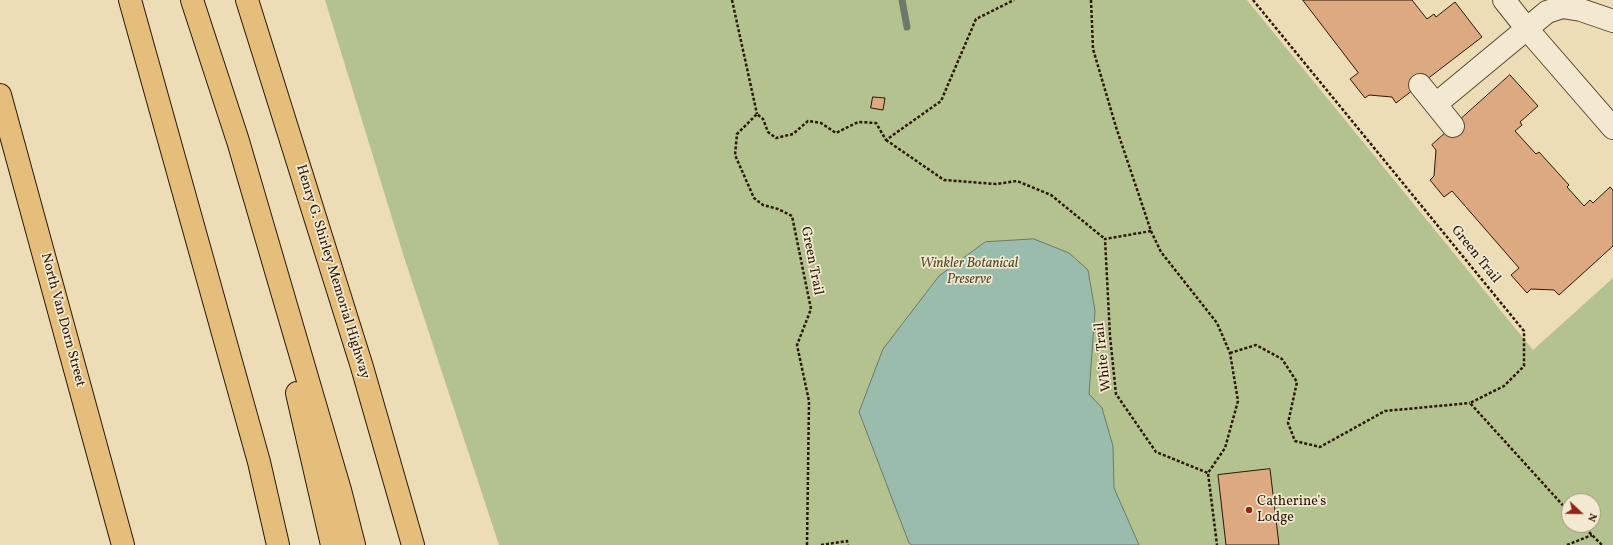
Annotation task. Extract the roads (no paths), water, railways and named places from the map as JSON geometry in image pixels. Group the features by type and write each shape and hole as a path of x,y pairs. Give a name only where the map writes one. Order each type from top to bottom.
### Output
{"main road":[{"path":"130,0 259,462 278,545"},
{"path":"192,0 238,141 340,490 354,545"},
{"name":"Henry G. Shirley Memorial Highway","path":"246,0 362,367 413,545"},
{"name":"North Van Dorn Street","path":"0,95 123,545"},
{"path":"238,141 332,545"}],"street":[{"path":"1504,0 1527,29 1613,128"},
{"path":"1436,104 1547,12 1562,7 1581,10 1613,21"},
{"path":"1420,85 1453,126"}],"waterway":[{"path":"902,0 907,27"}],"place":[{"name":"Catherine's Lodge","path":"1249,510"}],"park label":[{"name":"Winkler Botanical Preserve","path":"969,272"}]}
